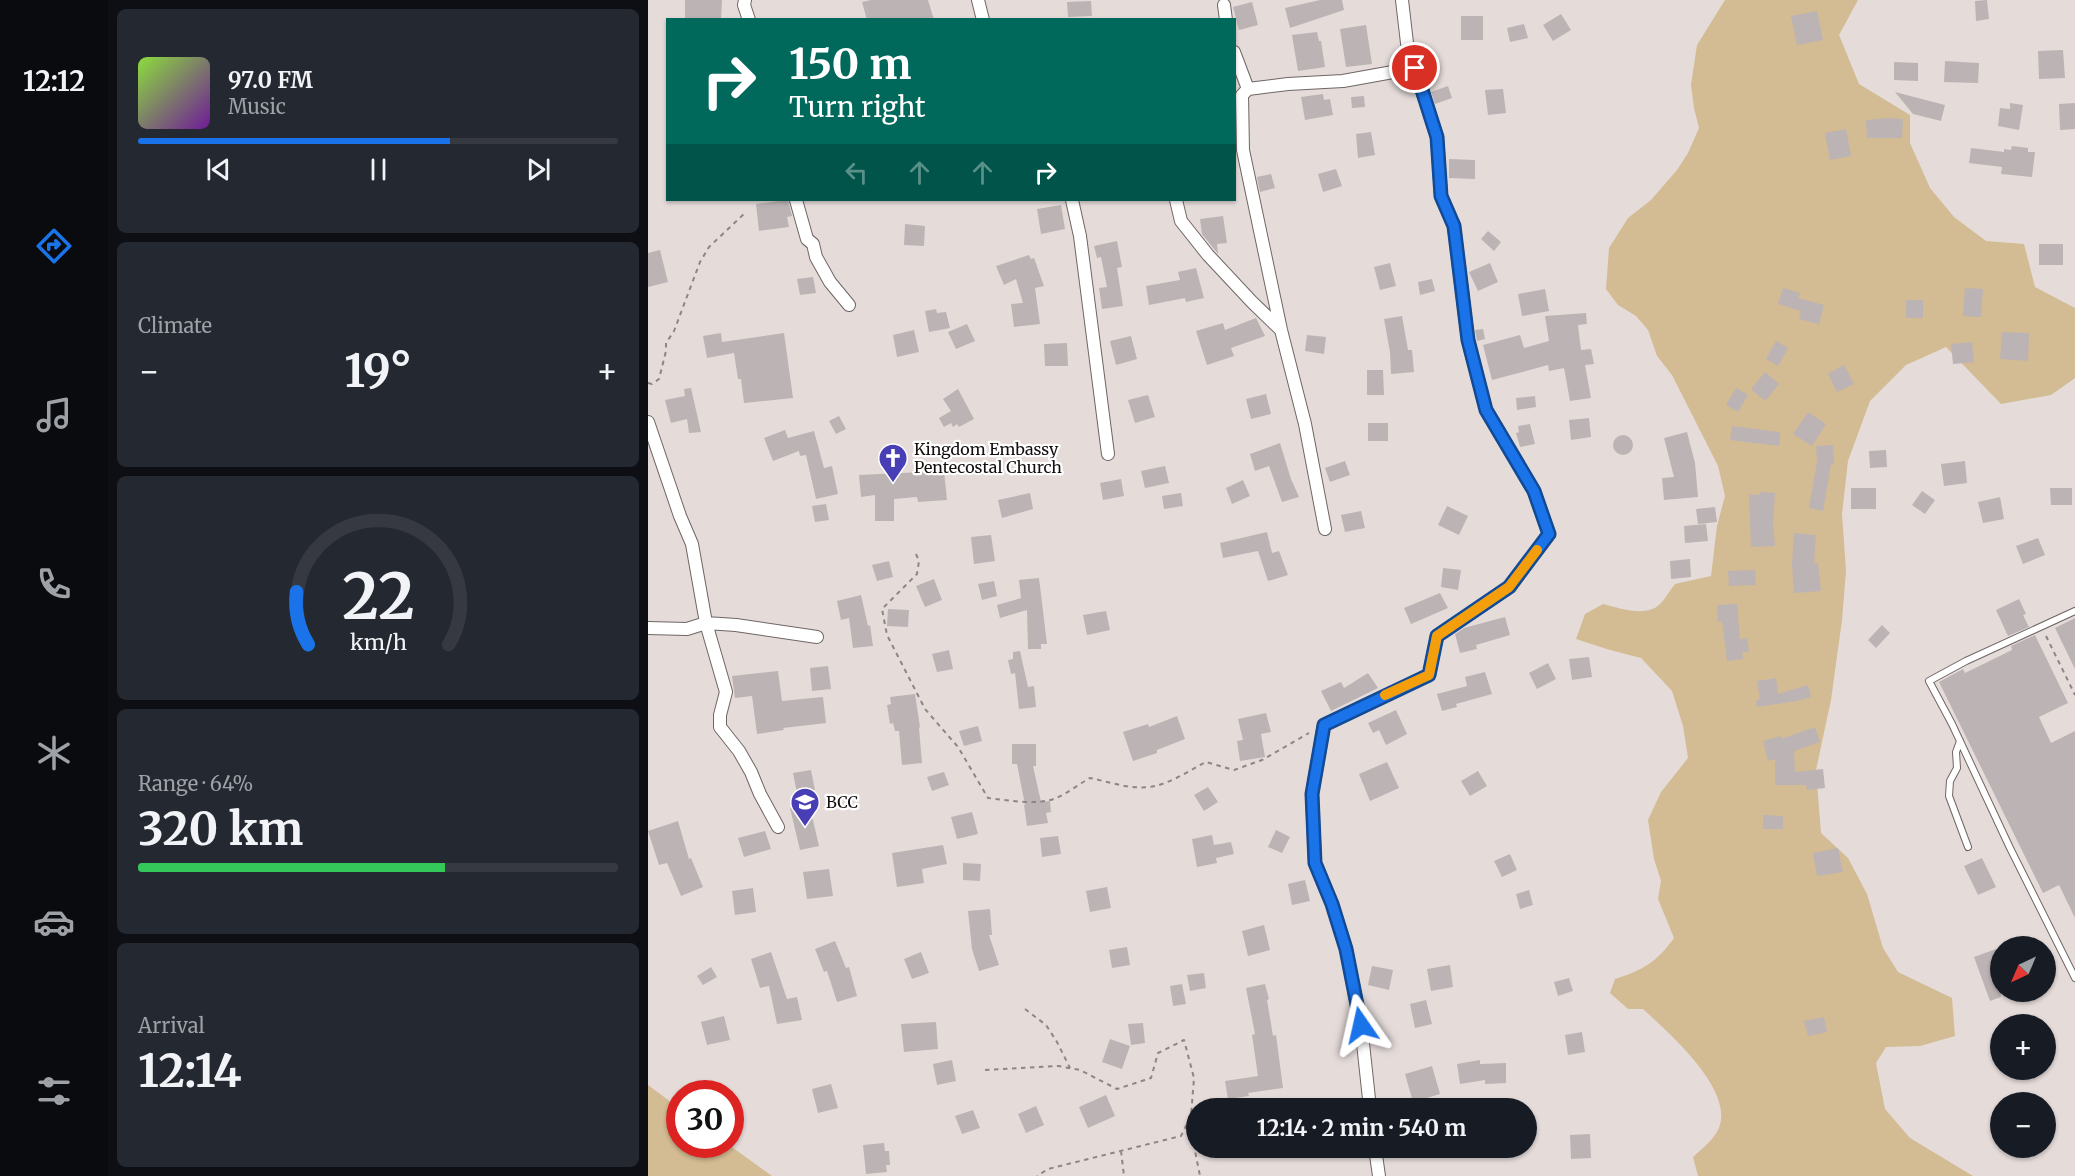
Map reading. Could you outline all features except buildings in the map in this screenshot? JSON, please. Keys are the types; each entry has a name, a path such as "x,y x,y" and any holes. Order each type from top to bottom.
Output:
{"street":[{"path":"745,0 744,5 748,18"},
{"path":"978,0 982,18"},
{"path":"1369,1098 1361,1025 1346,949 1332,904 1315,863 1312,794 1324,725 1429,675 1437,636 1509,587 1549,534 1534,491 1486,410 1468,340 1454,226 1441,196 1437,137 1407,43 1402,0"},
{"path":"1224,5 1226,18"},
{"path":"1236,62 1242,93 1243,150 1281,330 1305,424 1325,529"},
{"path":"1242,93 1311,82 1343,81 1415,68"},
{"path":"796,201 807,239 813,244 816,257 830,282 849,305"},
{"path":"1072,201 1080,236 1108,454"},
{"path":"1176,201 1181,220 1208,255 1281,330"},
{"path":"648,422 692,544 706,623 726,692 720,715 720,727 747,765 778,827"},
{"path":"648,628 687,629 706,623 736,624 818,637"},
{"path":"1376,1158 1379,1176"}],"lane":[{"path":"2075,611 1966,661 1929,681 2075,978"},
{"path":"1960,741 1956,752 1957,768 1950,781 1949,796 1968,847"}],"path":[{"path":"648,383 652,384 659,379 666,343 674,331 700,262 709,247 745,213"},
{"path":"916,554 919,561 917,574 882,609 887,635 925,709 958,747 988,798 1022,801 1046,800 1056,798 1090,778 1136,787 1155,786 1206,762 1234,770 1262,760 1324,725"},
{"path":"2042,628 2075,695"},
{"path":"1025,1009 1046,1025 1070,1068"},
{"path":"985,1070 1058,1066 1080,1070 1117,1089 1150,1078 1158,1053 1184,1040 1194,1078 1192,1098"},
{"path":"1037,1176 1048,1169 1181,1136 1186,1126"},
{"path":"1121,1150 1124,1176"},
{"path":"1196,1158 1200,1176"}],"shaded area":[{"path":"1725,0 1858,0 1839,35 1859,84 1910,115 1910,143 1930,188 1954,217 1986,241 2024,244 2035,287 2075,308 2075,378 2051,395 2001,404 1946,347 1906,365 1870,401 1848,461 1842,514 1846,571 1842,620 1831,700 1816,770 1821,833 1848,858 1867,894 1883,948 1898,972 1952,998 1955,1036 1920,1046 1886,1047 1876,1063 1885,1109 1910,1138 1973,1176 1698,1176 1693,1157 1712,1138 1720,1125 1721,1110 1716,1094 1695,1062 1668,1032 1643,1009 1628,1009 1610,993 1615,979 1649,964 1674,938 1658,899 1661,881 1654,859 1648,820 1661,792 1688,758 1683,726 1672,691 1641,658 1576,639 1585,614 1603,604 1632,611 1647,610 1660,604 1675,584 1711,576 1717,526 1725,496 1718,466 1672,375 1657,356 1648,330 1636,316 1618,305 1606,289 1609,248 1628,218 1651,200 1677,170 1688,153 1699,128 1691,85 1697,45"},
{"path":"648,1085 666,1098 666,1158 744,1158 744,1156 772,1176 648,1176"}],"slow traffic":[{"path":"1385,695 1429,675 1437,636 1509,587 1537,550"}],"place":[{"name":"Kingdom Embassy Pentecostal Church","path":"893,484"},
{"name":"BCC","path":"805,828"}],"route":[{"path":"1361,1025 1346,949 1332,904 1315,863 1312,794 1324,725 1429,675 1437,636 1509,587 1549,534 1534,491 1486,410 1468,340 1454,226 1441,196 1437,137 1415,68"}]}
